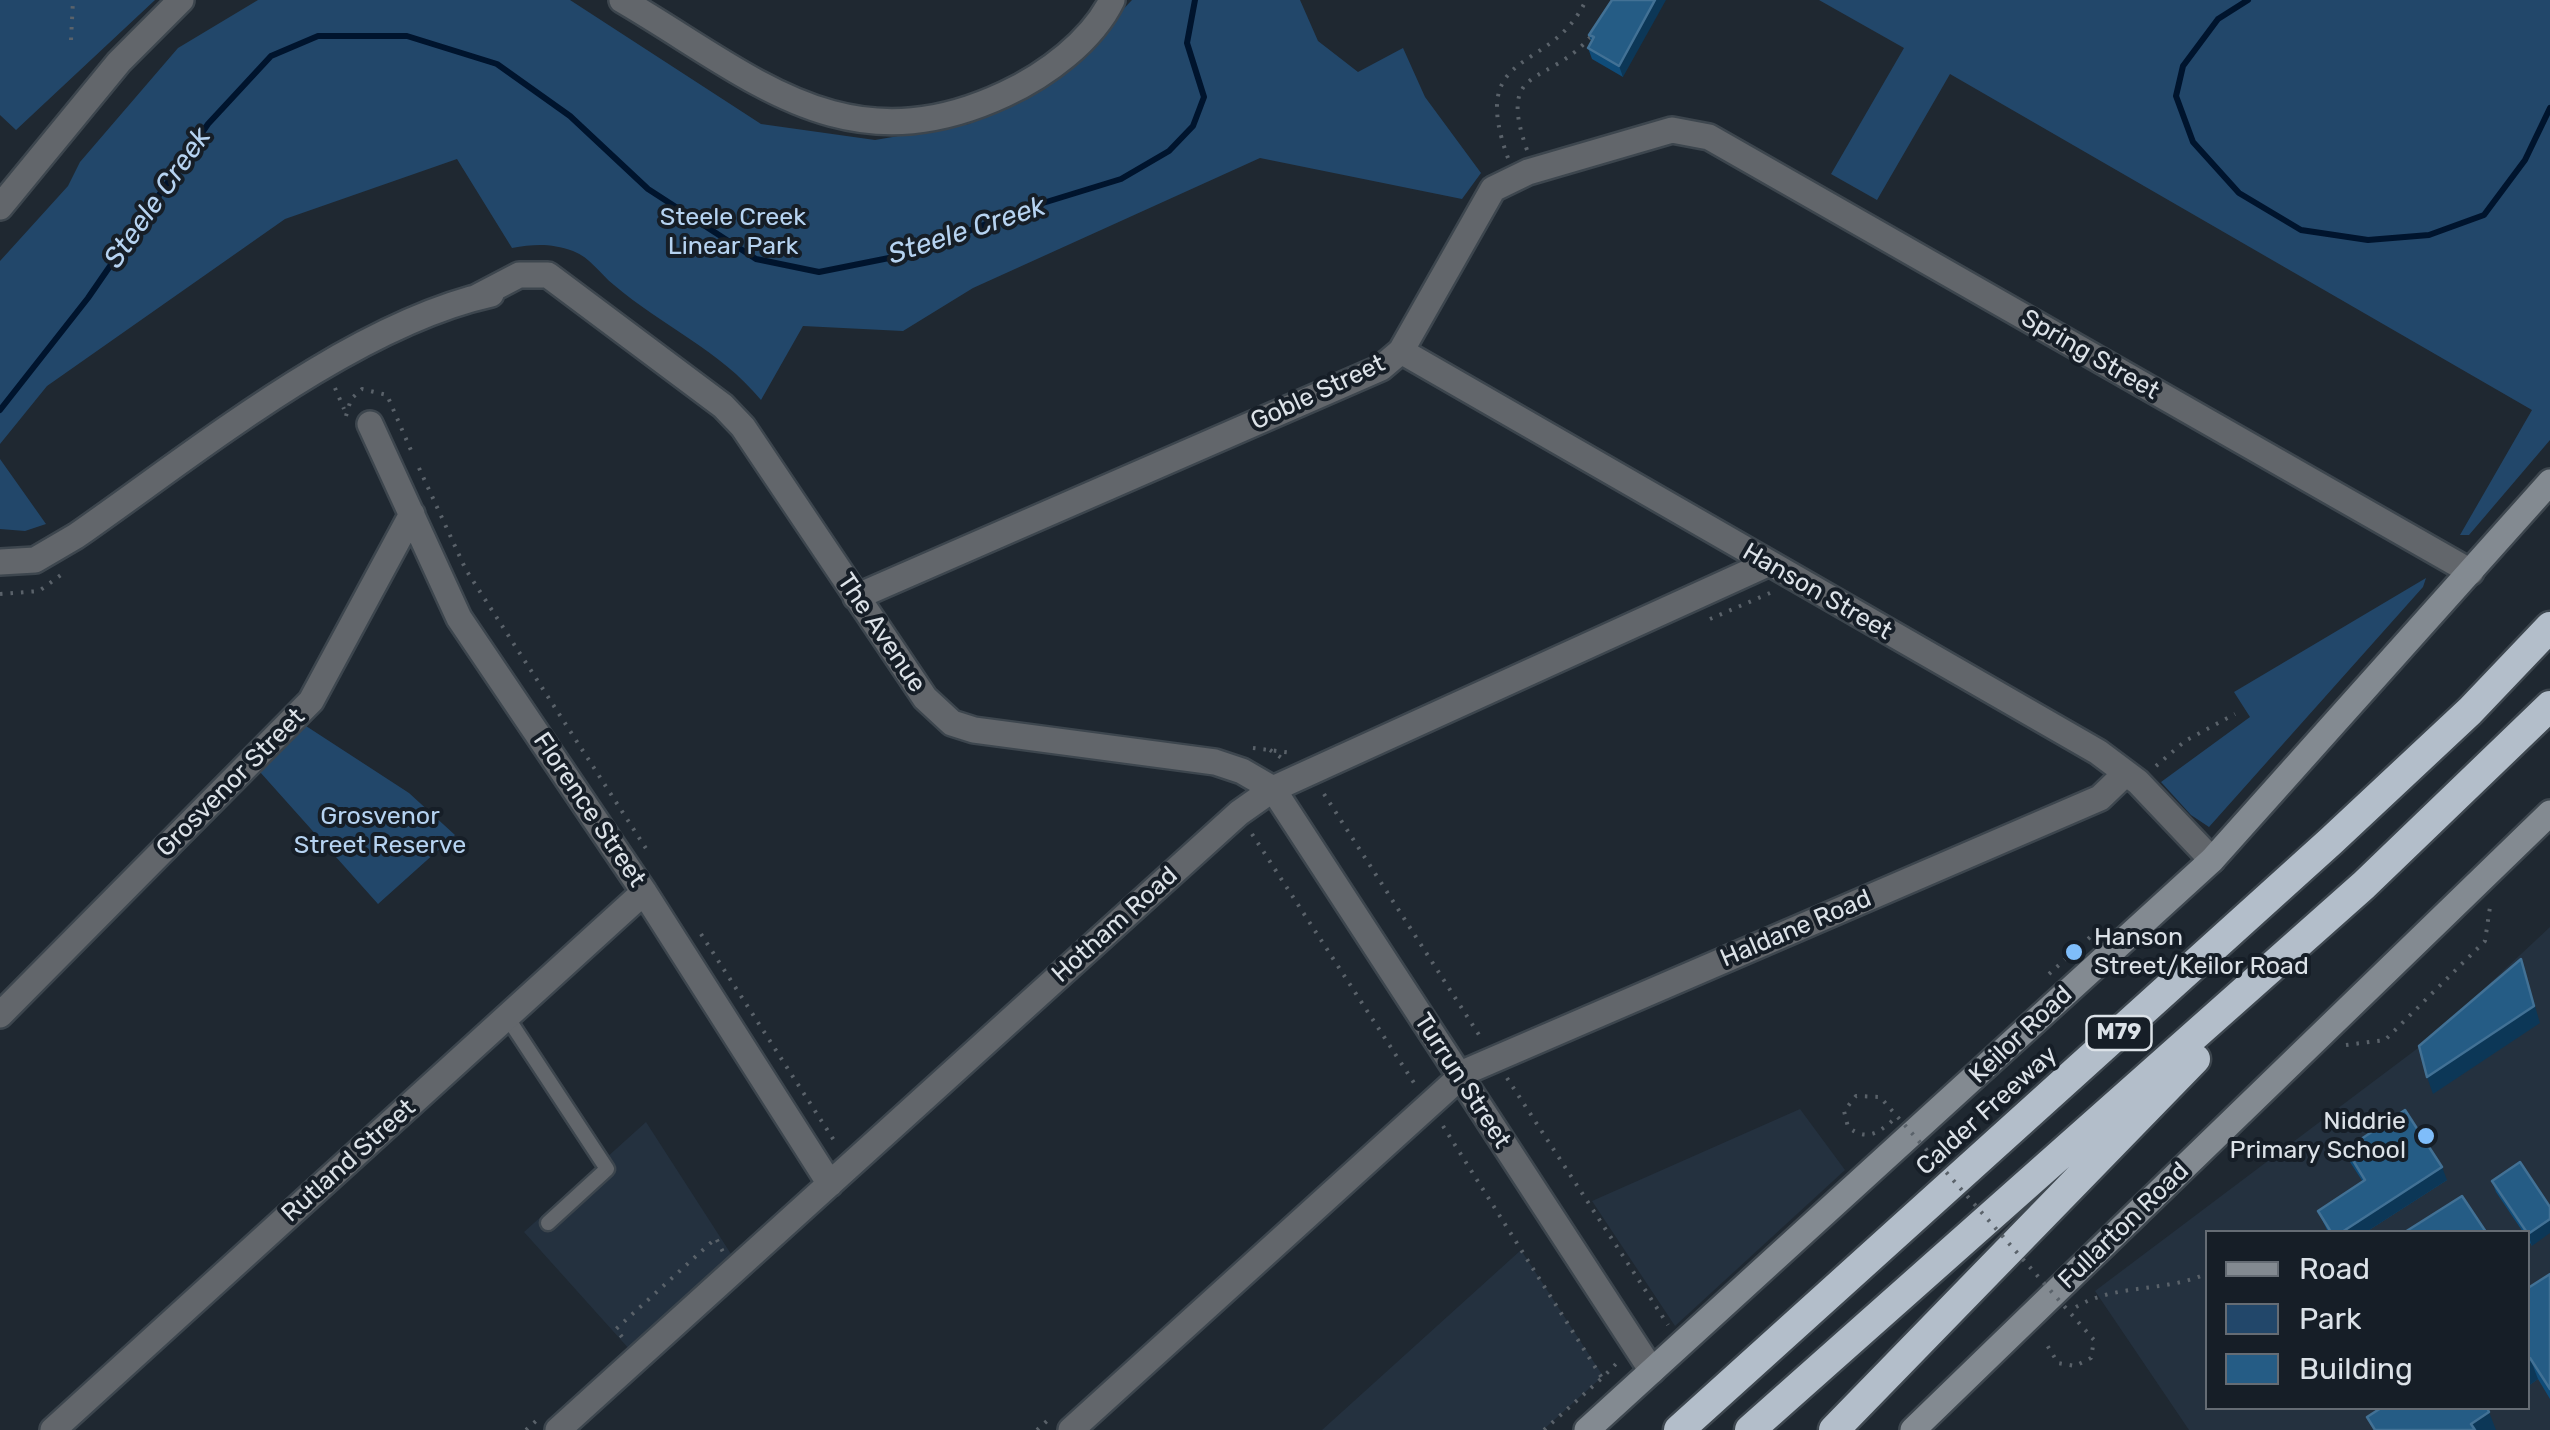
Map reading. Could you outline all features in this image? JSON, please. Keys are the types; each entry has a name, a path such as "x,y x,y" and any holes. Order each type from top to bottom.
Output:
{"highway":[{"name":"Calder Freeway","path":"1679,1430 2332,841 2470,712 2550,627"},
{"name":"M79","path":"1750,1430 2364,885 2550,706"},
{"path":"1834,1430 2364,885"}],"main road":[{"name":"Keilor Road","path":"1587,1430 1648,1364 2212,860 2550,482"},
{"name":"Fullarton Road","path":"1913,1430 2550,813"}],"street":[{"path":"0,207 119,62 182,0"},
{"path":"622,0 759,87 828,115 893,122 972,109 1032,81 1072,49 1112,0"},
{"name":"Goble Street","path":"856,597 1381,368 1401,351 1493,189 1528,172 1672,130 1708,137"},
{"name":"Spring Street","path":"1708,137 2471,572"},
{"name":"The Avenue","path":"0,562 35,560 76,536 349,351 478,297 519,275 548,275 568,286 586,306 723,406 744,427 925,698 952,723 974,730 1215,762 1242,771 1272,789"},
{"name":"Hanson Street","path":"1401,351 2132,778 2212,860"},
{"name":"Florence Street","path":"358,422 412,514 459,618 644,892 830,1184"},
{"name":"Grosvenor Street","path":"0,1015 312,701 412,514"},
{"name":"Hotham Road","path":"558,1430 1238,813 1272,789 1767,564"},
{"name":"Haldane Road","path":"1072,1430 1459,1076 2100,798 2132,778"},
{"name":"Turrun Street","path":"1272,789 1648,1364"},
{"name":"Rutland Street","path":"53,1430 644,892"}],"lane":[{"path":"507,1017 607,1169 548,1223"}],"path":[{"path":"71,40 74,0"},
{"path":"1512,167 1495,109 1504,78 1569,28 1586,0"},
{"path":"1531,159 1516,117 1519,89 1529,78 1563,63 1594,32"},
{"path":"349,351 354,365 332,390 358,422"},
{"path":"346,410 362,389 380,391 392,402 466,570 655,862"},
{"path":"346,410 358,422"},
{"path":"2132,778 2185,741 2234,714"},
{"path":"1238,813 1416,1086 1424,1088 1442,1112 1439,1120 1602,1378"},
{"path":"698,928 839,1148"},
{"path":"1504,1074 1674,1335"},
{"path":"1892,1121 1878,1133 1862,1135 1848,1127 1844,1111 1856,1096 1880,1098 2094,1340 2090,1358 2076,1366 2058,1363 2047,1352 2047,1345"},
{"path":"2064,1314 2105,1293 2163,1287 2205,1274"},
{"path":"1544,1430 1618,1362 1648,1364"}],"shaded area":[{"name":"Niddrie Primary School","path":"2550,927 2550,1430 2189,1430 2095,1291 2430,1039"},
{"path":"1800,1109 1845,1170 1675,1326 1592,1201"},
{"path":"646,1122 733,1257 630,1350 524,1232"},
{"path":"1521,1250 1603,1376 1543,1430 1322,1430"}],"green space":[{"path":"0,0 155,0 16,130 0,115"},
{"name":"Steele Creek Linear Park","path":"258,0 570,0 761,124 875,140 969,124 1055,80 1132,0 1300,0 1318,41 1358,72 1403,48 1425,97 1481,173 1462,199 1260,158 973,288 903,331 803,326 761,400 709,352 632,300 579,254 550,245 512,248 457,159 285,219 47,386 0,444 0,261 68,186 80,162 178,48"},
{"path":"1819,0 2550,0 2550,440 2469,535 2460,535 2532,410 1950,74 1877,200 1831,174 1904,48"},
{"path":"0,459 46,524 25,531 0,529"},
{"path":"2426,578 2423,587 2209,827 2191,815 2161,782 2250,717 2234,692"},
{"name":"Grosvenor Street Reserve","path":"306,726 409,793 455,835 378,904 260,772"}],"building":[{"path":"1612,0 1655,0 1619,66 1588,48 1594,37 1589,35"},
{"path":"2521,959 2534,1006 2427,1077 2419,1046"},
{"path":"2405,1110 2442,1167 2345,1230 2330,1230 2318,1211 2365,1180 2346,1149"},
{"path":"2520,1162 2550,1207 2550,1219 2530,1233 2525,1230 2492,1181"},
{"path":"2462,1196 2485,1230 2408,1230"},
{"path":"2550,1274 2550,1389 2530,1358 2530,1287"},
{"path":"2378,1410 2489,1412 2471,1424 2475,1430 2375,1430 2367,1417"}],"waterway":[{"name":"Steele Creek","path":"0,410 88,298 208,124 271,56 318,36 407,36 497,64 570,116 648,189 756,259 819,272 909,254 1030,207 1121,179 1169,151 1193,126 1204,97 1187,43 1195,0"},
{"name":"Steele Creek","path":"2248,0 2218,19 2183,66 2176,96 2193,142 2239,193 2301,230 2368,240 2429,235 2484,215 2525,160 2550,108"}],"place":[{"name":"Hanson Street/Keilor Road","path":"2074,952"},
{"name":"Niddrie Primary School","path":"2426,1136"}]}
